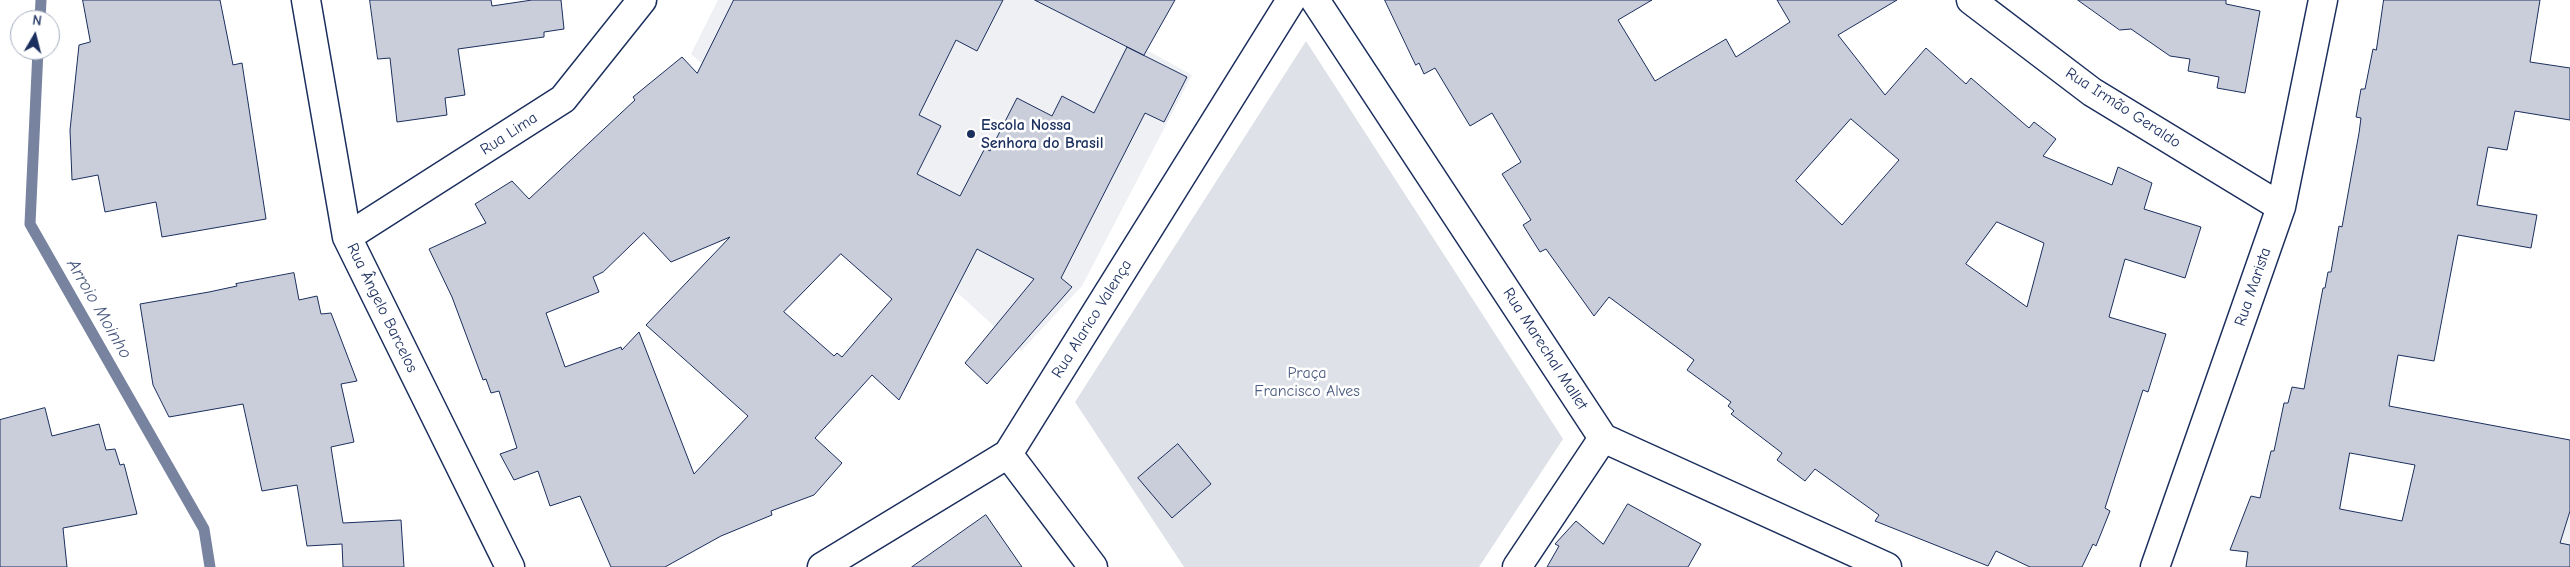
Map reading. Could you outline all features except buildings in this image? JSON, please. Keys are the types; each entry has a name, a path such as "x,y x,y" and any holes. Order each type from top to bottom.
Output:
{"street":[{"name":"Rua Ângelo Barcelos","path":"306,0 347,237 510,567"},
{"name":"Rua Lima","path":"347,237 563,99 642,0"},
{"name":"Rua Alarico Valença","path":"822,567 1008,454 1291,0"},
{"name":"Rua Marechal Mallet","path":"1315,0 1603,438"},
{"name":"Rua Irmão Geraldo","path":"1971,0 2092,92 2281,207"},
{"name":"Rua Marista","path":"2155,567 2281,207 2323,0"},
{"path":"1517,567 1603,438 1887,567"},
{"path":"1008,454 1093,567"}],"shaded area":[{"name":"Escola Nossa Senhora do Brasil","path":"718,0 1056,0 1192,75 1082,286 1021,351 849,193 691,54"},
{"path":"2570,510 2570,567 2551,567"}],"green space":[{"name":"Praça Francisco Alves","path":"1306,41 1563,439 1479,567 1184,567 1075,402"}],"waterway":[{"name":"Arroio Moinho","path":"40,10 41,0"},
{"name":"Arroio Moinho","path":"38,60 30,224 204,529 210,567"}],"place":[{"name":"Escola Nossa Senhora do Brasil","path":"971,134"}]}
